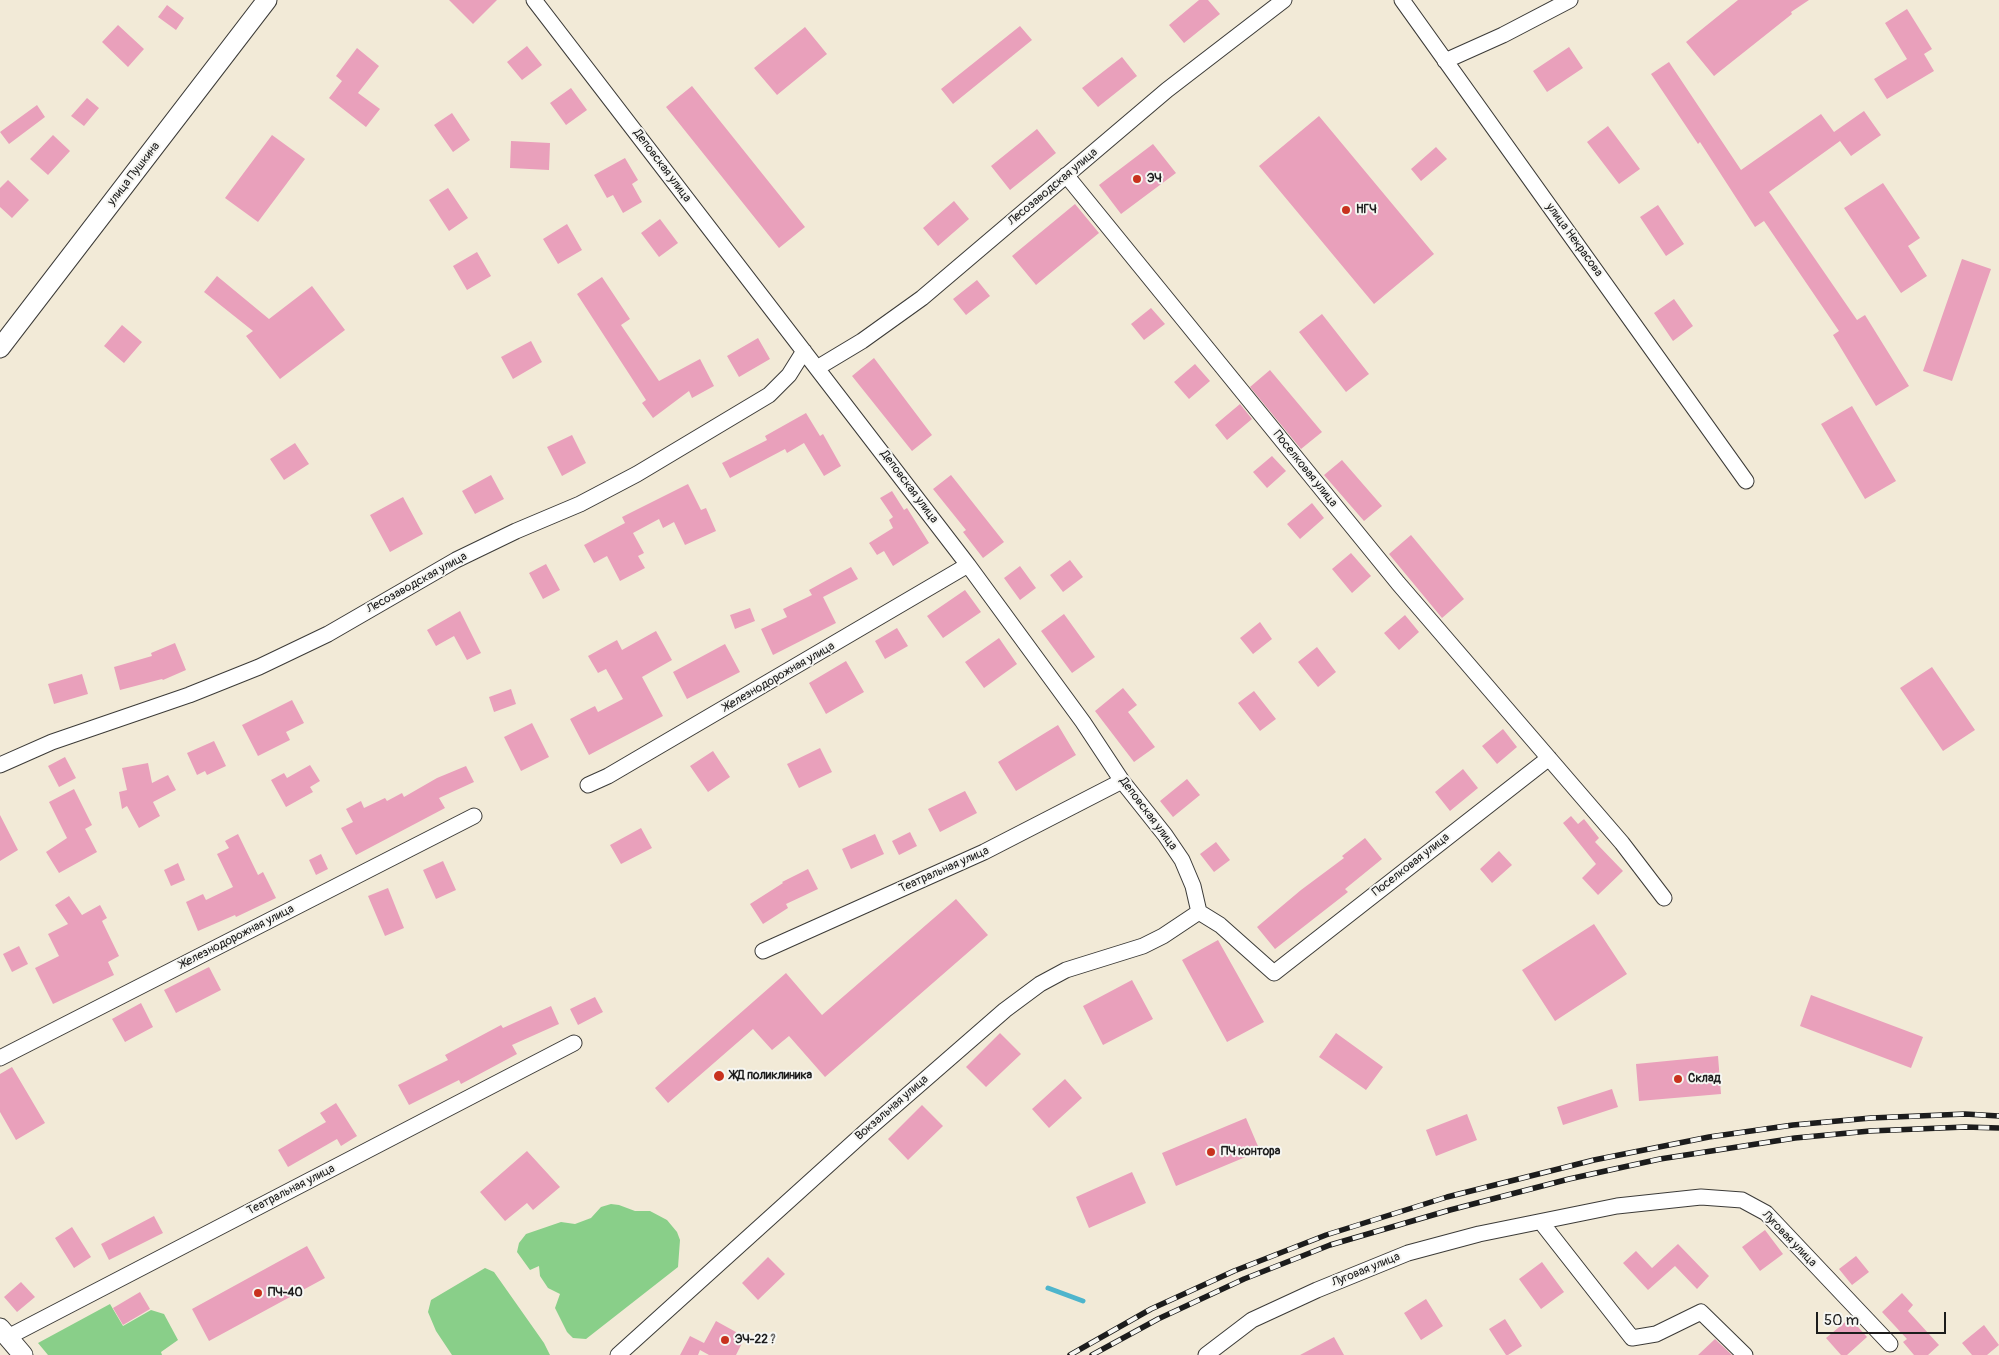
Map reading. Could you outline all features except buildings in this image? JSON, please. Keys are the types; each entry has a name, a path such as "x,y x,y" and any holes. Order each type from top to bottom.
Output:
{"street":[{"name":"улица Пушкина","path":"0,348 267,0"},
{"name":"Деповская улица","path":"534,0 968,565 1082,722 1122,781 1165,835 1182,860 1193,886 1199,912"},
{"name":"Лесозаводская улица","path":"818,368 862,341 922,298 1167,90 1284,0"},
{"name":"улица Некрасова","path":"1402,0 1746,481"},
{"path":"1446,61 1503,35 1570,0"},
{"name":"Поселковая улица","path":"1066,175 1398,583 1622,843 1664,898"},
{"name":"Лесозаводская улица","path":"0,765 52,742 189,695 259,667 328,634 456,560 516,531 580,504 638,474 769,395 789,375 804,351"},
{"name":"Железнодорожная улица","path":"588,785 608,776 968,565"},
{"name":"Поселковая улица","path":"1199,912 1220,925 1274,973 1549,758"},
{"name":"Театральная улица","path":"763,951 984,852 1122,781"},
{"name":"Железнодорожная улица","path":"0,1058 474,816"},
{"name":"Вокзальная улица","path":"618,1355 866,1131 1005,1010 1040,984 1066,970 1143,946 1163,936 1199,912"},
{"name":"Театральная улица","path":"4,1333 574,1044"},
{"name":"Луговая улица","path":"1206,1355 1252,1320 1317,1290 1408,1253 1479,1234 1616,1206 1702,1197 1742,1200 1766,1213 1890,1344"},
{"path":"1541,1222 1632,1338 1656,1334 1701,1312 1745,1355"},
{"path":"4,1333 23,1355"}],"green space":[{"path":"611,1204 635,1211 650,1211 667,1220 677,1232 680,1240 678,1267 586,1339 573,1338 567,1332 555,1308 560,1294 548,1288 540,1276 539,1266 530,1270 517,1252 519,1243 526,1234 561,1222 575,1224 591,1218 601,1207"},
{"path":"485,1268 494,1272 544,1343 550,1355 452,1355 436,1331 428,1312 431,1300"},
{"path":"110,1304 123,1326 151,1310 164,1314 178,1340 161,1352 162,1355 48,1355 38,1343"}],"waterway":[{"path":"1048,1288 1083,1301"}],"railway":[{"path":"1070,1355 1151,1309 1234,1271 1326,1235 1447,1197 1594,1160 1709,1137 1793,1125 1871,1118 1965,1114 1999,1116"},
{"path":"1092,1355 1158,1319 1244,1279 1330,1245 1450,1210 1569,1179 1660,1159 1795,1138 1870,1131 1965,1127 1999,1128"}],"place":[{"name":"ЭЧ","path":"1137,179"},
{"name":"НГЧ","path":"1346,210"},
{"name":"ЖД поликлиника","path":"719,1076"},
{"name":"Склад","path":"1678,1079"},
{"name":"ПЧ контора","path":"1211,1152"},
{"name":"ПЧ-40","path":"258,1293"},
{"name":"ЭЧ-22 ?","path":"725,1340"}]}
